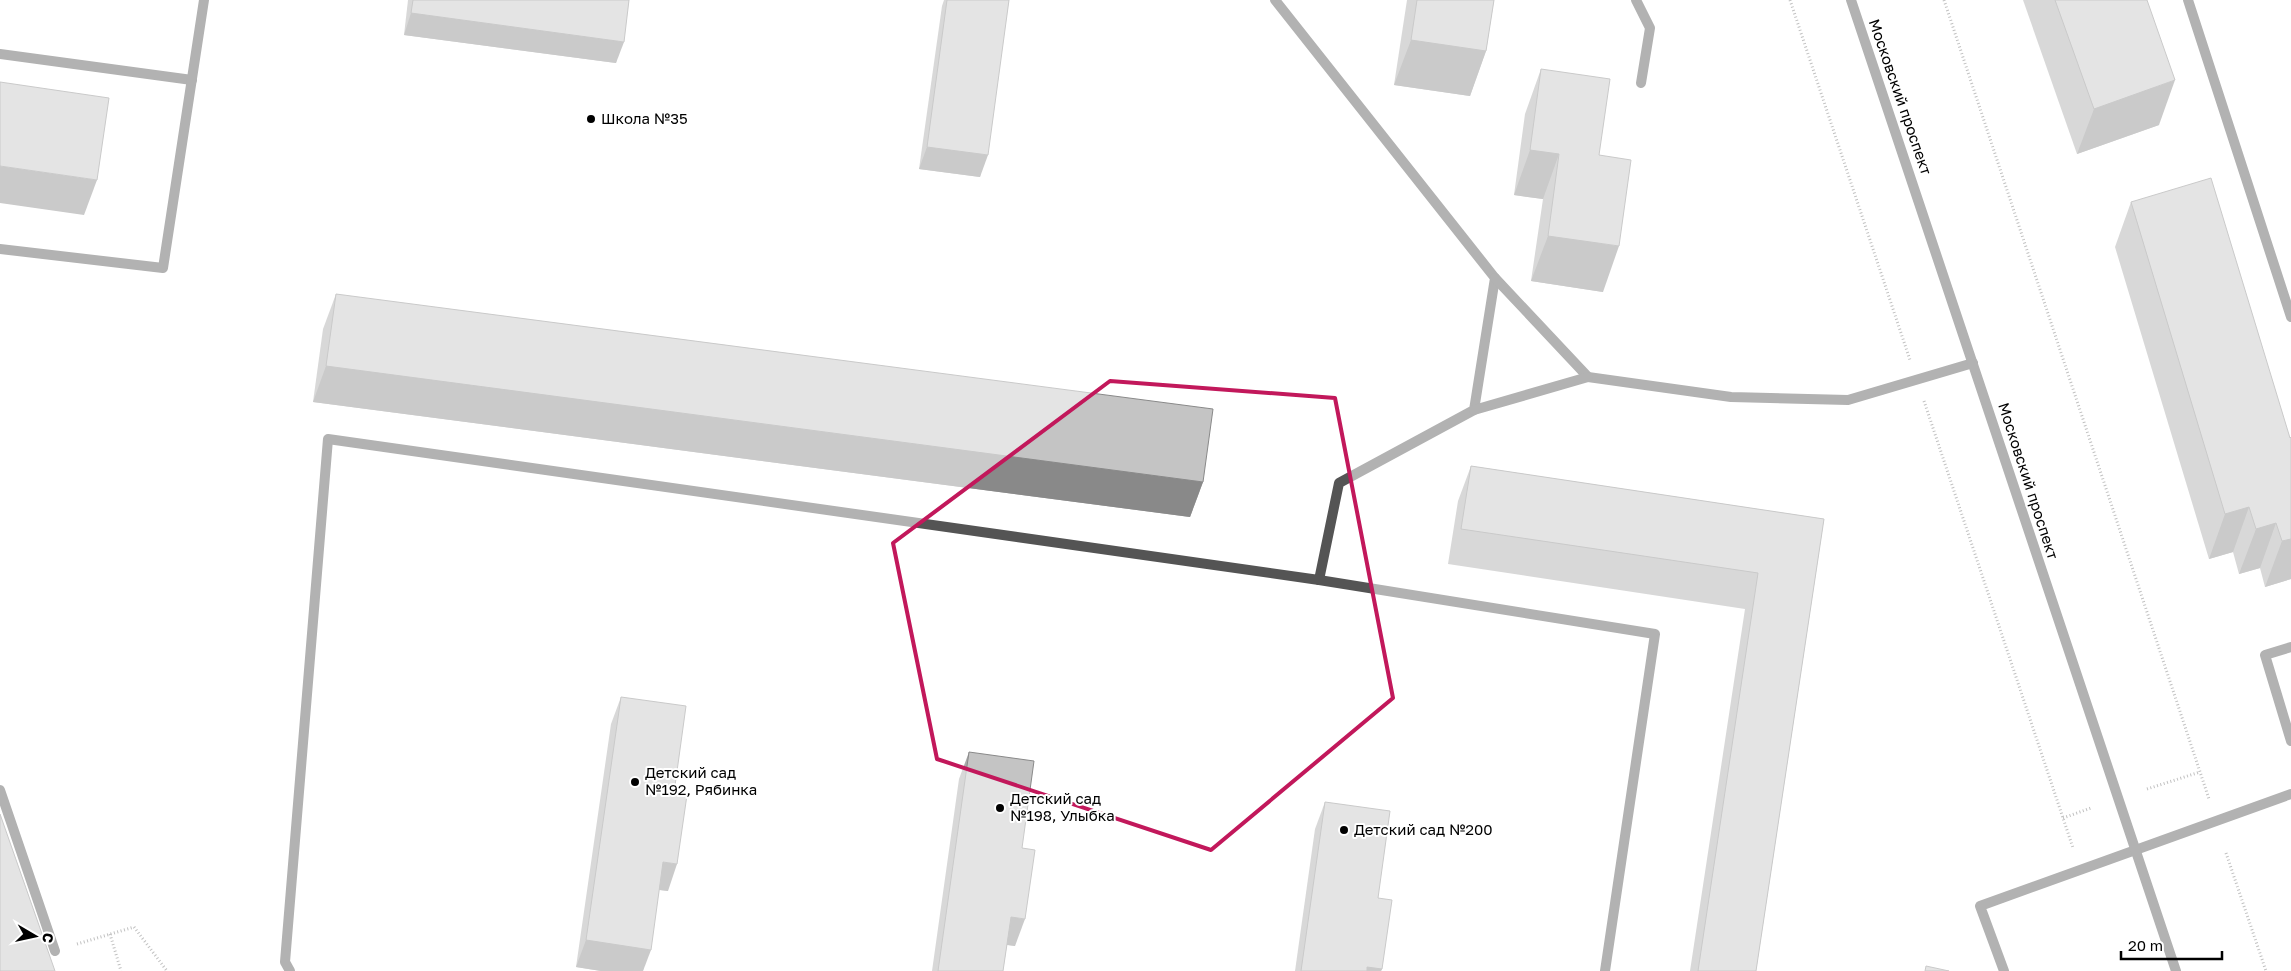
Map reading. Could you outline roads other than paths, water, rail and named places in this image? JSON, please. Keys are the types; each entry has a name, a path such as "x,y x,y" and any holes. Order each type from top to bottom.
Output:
{"street":[{"path":"0,248 163,268 204,0"},
{"path":"1275,0 1495,278 1588,377"},
{"path":"1285,13 1287,0"},
{"path":"1636,0 1650,28 1642,83"},
{"name":"Московский проспект","path":"1851,0 2176,971"},
{"path":"2188,0 2291,318"},
{"path":"0,54 192,80"},
{"path":"1474,410 1495,278"},
{"path":"1319,580 1339,483 1474,410 1588,377 1731,397 1848,400 1973,362"},
{"path":"290,971 285,962 328,439 1319,580 1656,634 1604,971"},
{"path":"2291,647 2265,655 2291,740"},
{"path":"0,790 55,951"},
{"path":"2004,971 1980,906 2291,794"}],"place":[{"name":"Школа №35","path":"591,119"},
{"name":"Детский сад №192, Рябинка","path":"635,782"},
{"name":"Детский сад №198, Улыбка","path":"1000,808"},
{"name":"Детский сад №200","path":"1344,830"}]}
